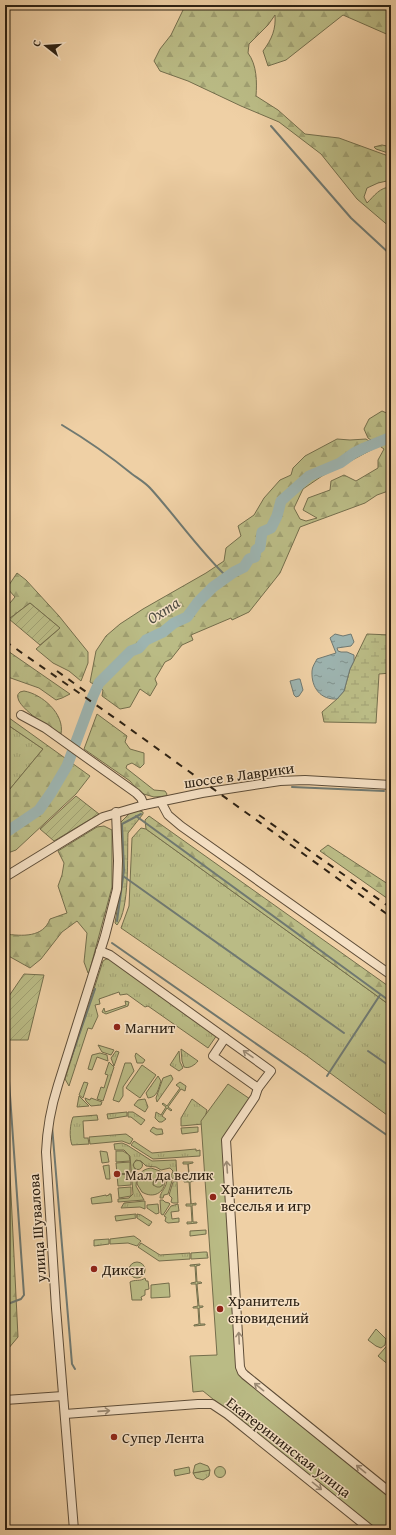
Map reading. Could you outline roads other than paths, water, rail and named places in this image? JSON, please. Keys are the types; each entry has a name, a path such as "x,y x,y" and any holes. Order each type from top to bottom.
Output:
{"street":[{"path":"21,715 45,728 136,792 144,805"},
{"name":"шоссе в Лаврики","path":"5,877 103,817 144,805 202,793 280,781 305,780 391,785"},
{"path":"161,802 168,815 181,826 391,975"},
{"name":"улица Шувалова","path":"74,1530 50,1223 46,1134 51,1108 106,932 117,889 116,812"},
{"path":"100,951 110,955 225,1038 213,1056 258,1088"},
{"name":"Екатерининская улица","path":"225,1038 271,1071 258,1088 255,1097 226,1140 225,1146 240,1368 245,1375 391,1493"},
{"path":"5,1400 63,1396"},
{"name":"Екатерининская улица","path":"65,1414 212,1404 371,1530"}],"water":[{"path":"335,634 343,636 351,634 354,642 351,646 337,648 338,651 347,652 354,655 354,661 350,669 344,691 337,699 331,699 322,695 315,688 312,677 312,668 317,659 336,653 330,638"},
{"path":"300,679 303,690 299,696 296,697 290,681"}],"waterway":[{"path":"271,126 351,218 391,255"},
{"path":"62,425 98,448 147,485 207,556 227,577"},
{"name":"Охта","path":"5,833 39,810 51,793 67,766 99,683 131,651 139,648 146,640 163,632 174,623 187,617 198,602 213,587 234,572 244,567 249,559 255,557 256,550 260,547 262,532 271,528 277,516 281,501 309,476 340,463 364,448 391,437"},
{"path":"292,787 384,791"},
{"path":"117,921 124,870 122,824 141,814"},
{"path":"136,816 391,1002"},
{"path":"123,876 344,1033"},
{"path":"112,943 391,1138"},
{"path":"70,1061 95,989"},
{"path":"327,1076 380,995"},
{"path":"5,1024 24,1295 21,1299 5,1305"},
{"path":"368,1051 391,1067"},
{"path":"52,1126 72,1364 75,1369"}],"railway":[{"path":"5,641 119,721 391,917"},
{"path":"57,671 89,694"},
{"path":"259,815 391,908"}],"place":[{"name":"Магнит","path":"117,1027"},
{"name":"Мал да велик","path":"117,1174"},
{"name":"Хранитель веселья и игр","path":"213,1197"},
{"name":"Дикси","path":"94,1269"},
{"name":"Хранитель сновидений","path":"220,1309"},
{"name":"Супер Лента","path":"114,1437"}]}
